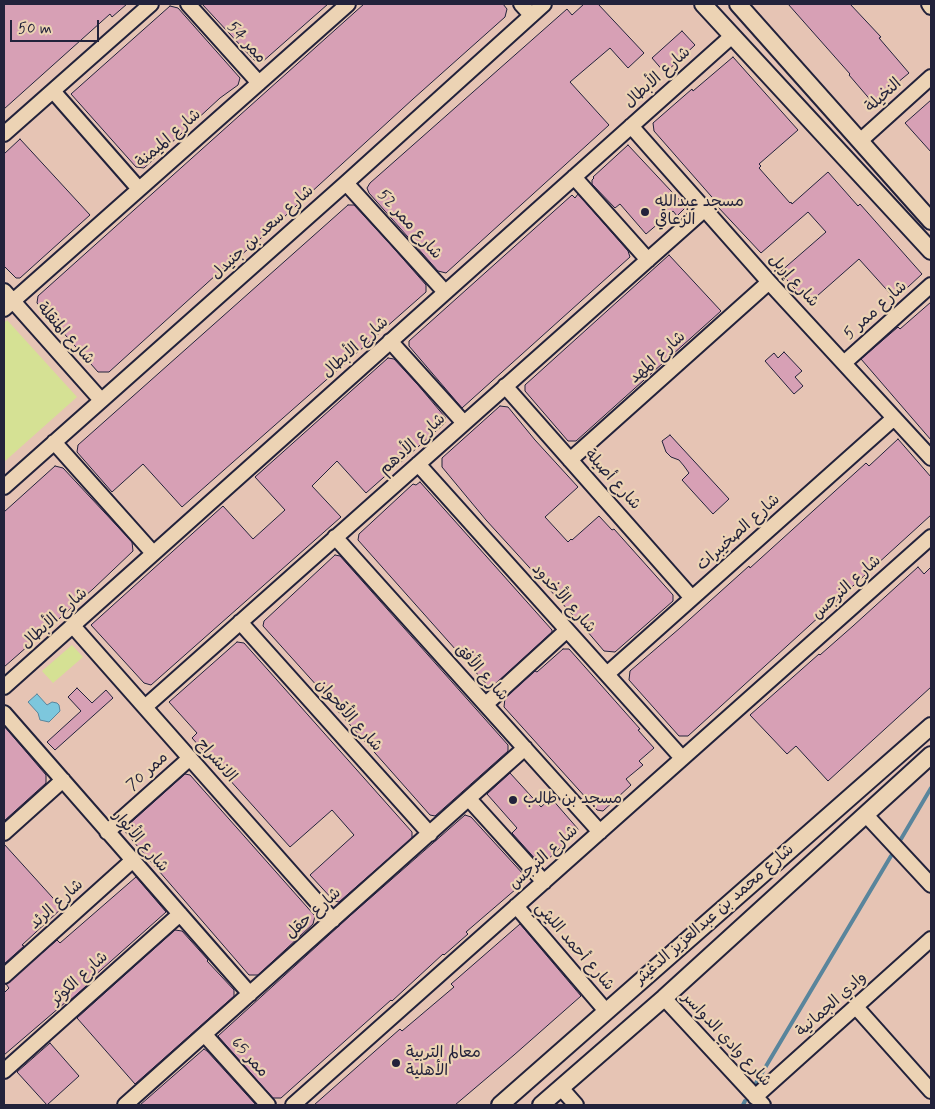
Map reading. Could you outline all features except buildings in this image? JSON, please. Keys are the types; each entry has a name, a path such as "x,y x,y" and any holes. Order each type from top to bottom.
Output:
{"street":[{"path":"4,134 151,4"},
{"name":"ممر 54","path":"188,4 259,83"},
{"name":"شارع الميمنة","path":"7,300 139,189 348,4"},
{"path":"521,4 531,15"},
{"name":"شارع سعد بن جنيدل","path":"4,487 544,4"},
{"path":"703,4 931,252"},
{"path":"738,4 931,221"},
{"name":"شارع الأبطال","path":"4,687 732,36"},
{"name":"النخيلة","path":"860,141 931,77"},
{"path":"53,91 139,189"},
{"name":"شارع إربل","path":"630,126 769,282 931,458"},
{"path":"574,177 648,260"},
{"name":"شارع ممر 52","path":"346,183 445,292"},
{"name":"شارع الأدهم","path":"144,707 705,209"},
{"name":"شارع المهد","path":"570,460 769,282"},
{"name":"شارع ممر 5","path":"844,362 931,285"},
{"name":"شارع المنقلة","path":"7,300 101,400"},
{"path":"390,341 464,423"},
{"name":"شارع أصيلة","path":"505,386 692,598"},
{"name":"شارع الصخيبرات","path":"607,674 894,418"},
{"path":"54,442 153,553"},
{"name":"شارع الأخدود","path":"418,464 682,758"},
{"name":"شارع الأفق","path":"335,537 600,832"},
{"name":"شارع النرجس","path":"293,1105 931,537"},
{"name":"شارع الأقحوان","path":"240,622 430,834"},
{"name":"الانشراح","path":"73,626 333,920"},
{"path":"486,704 567,630"},
{"name":"شارع الأنوار","path":"4,713 250,994"},
{"name":"شارع محمد بن عبدالعزيز الدغيثر","path":"500,1105 931,726"},
{"name":"شارع حقل","path":"125,1105 525,748"},
{"name":"شارع محمد بن عبدالعزيز الدغيثر","path":"541,1105 664,998 931,755"},
{"name":"ممر 70","path":"107,832 190,758"},
{"path":"4,833 63,780"},
{"path":"469,799 544,882"},
{"path":"866,815 931,885"},
{"name":"شارع الرئد","path":"4,976 133,860"},
{"path":"736,897 753,916"},
{"name":"شارع أحمد الليثي","path":"516,906 606,1011"},
{"name":"شارع الكوثر","path":"4,1071 180,914"},
{"name":"وادي الجمانية","path":"759,1101 856,1007 931,939"},
{"name":"شارع وادي الدواسر","path":"664,998 759,1101"},
{"path":"856,1007 931,1091"},
{"name":"ممر 65","path":"204,1034 268,1105"},
{"path":"560,1088 576,1105"}],"green space":[{"path":"7,320 77,397 4,462 4,323"},
{"path":"72,645 83,657 53,683 42,671"}],"water":[{"path":"37,694 47,705 52,702 59,705 60,711 49,722 40,720 38,713 28,702"}],"waterway":[{"path":"901,839 931,788"},
{"path":"756,1083 891,856"},
{"path":"743,1105 745,1101"}],"place":[{"name":"مسجد عبدالله الزعاقي","path":"645,212"},
{"name":"مسجد بن طالب","path":"513,800"},
{"name":"معالم التربية الأهلية","path":"396,1063"}]}
